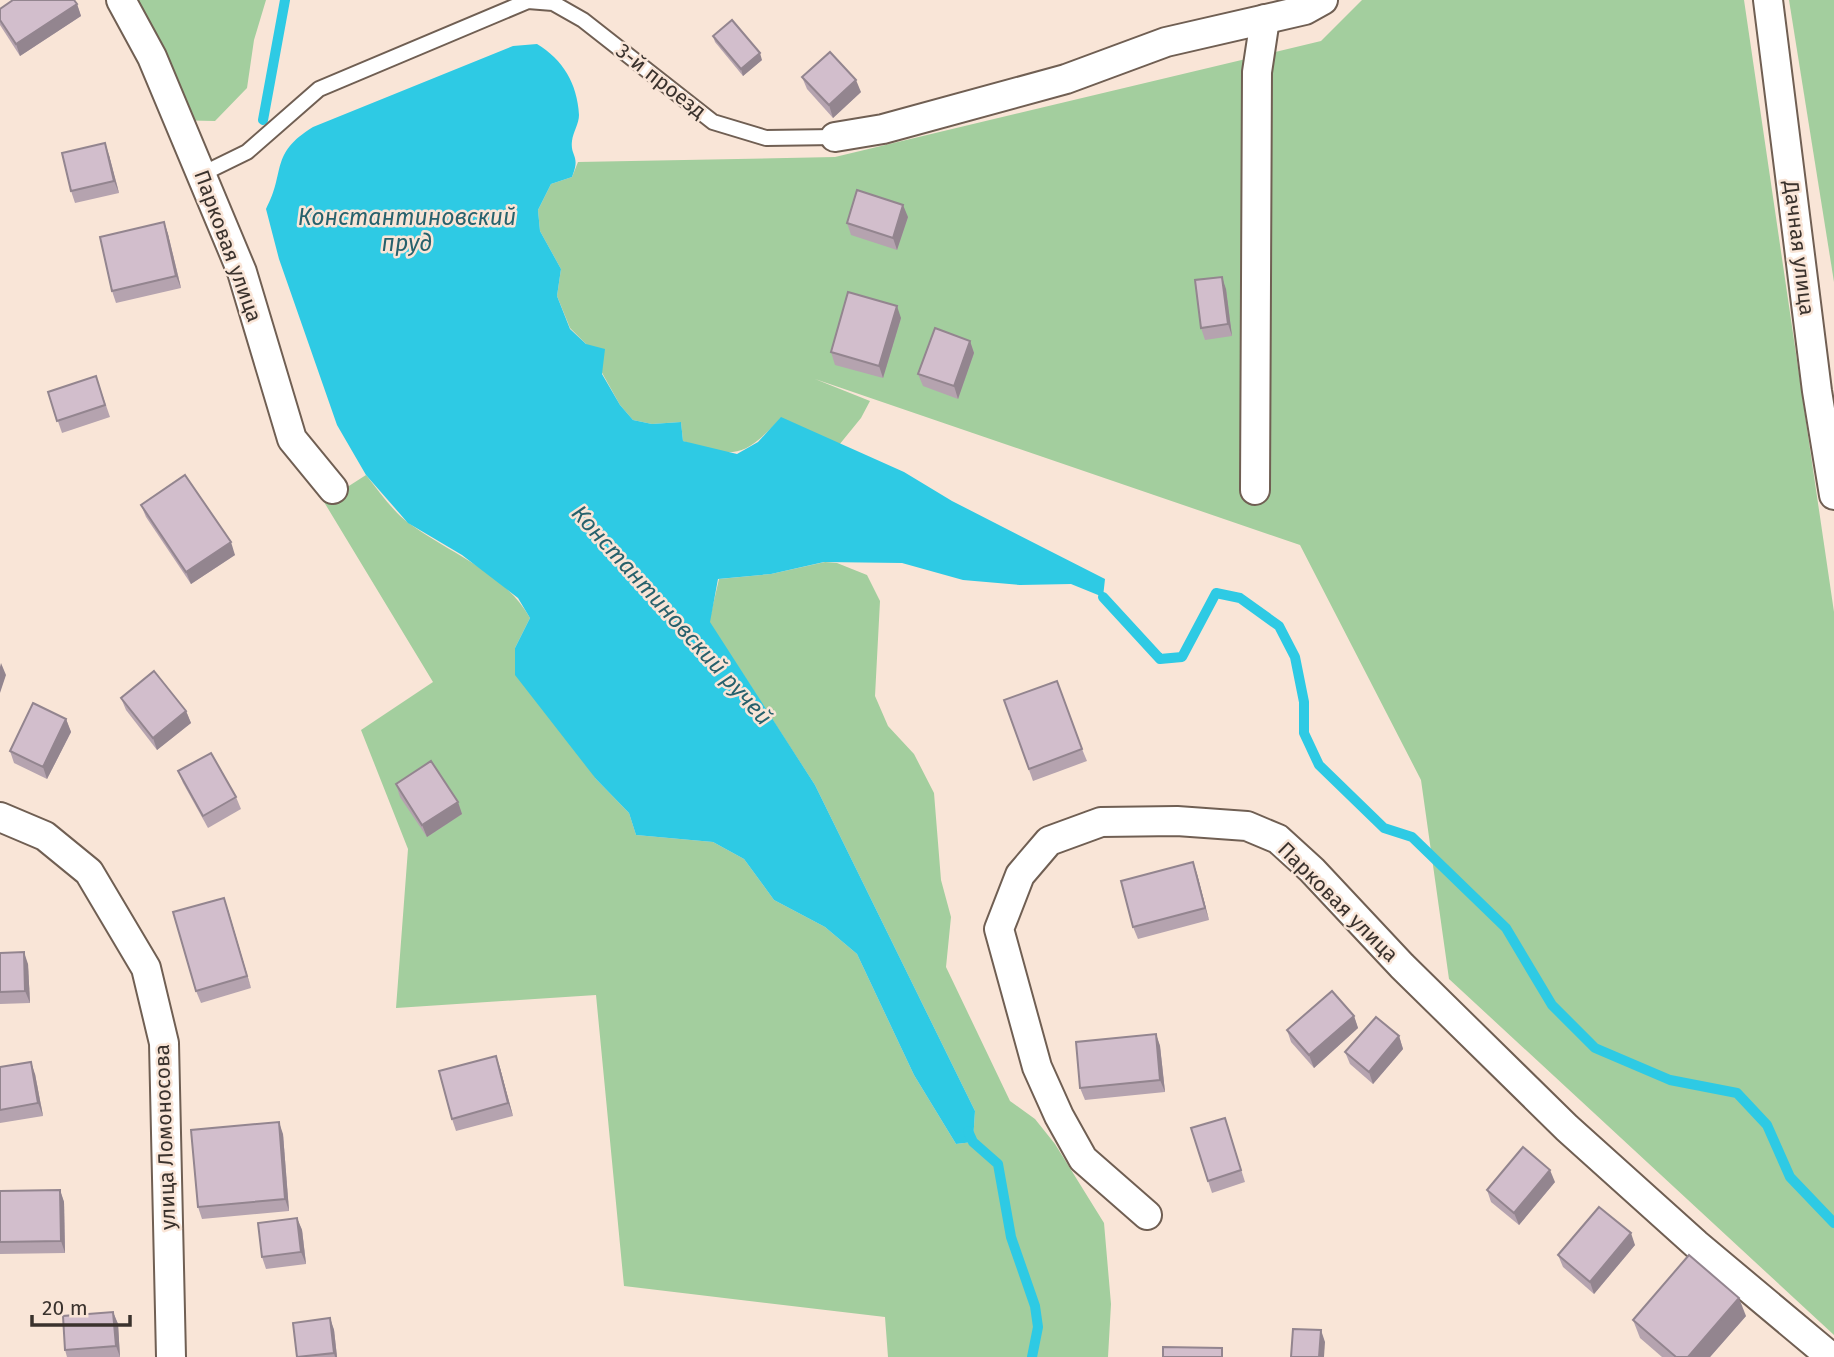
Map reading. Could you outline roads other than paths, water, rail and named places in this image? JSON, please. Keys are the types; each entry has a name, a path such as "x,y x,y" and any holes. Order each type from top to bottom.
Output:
{"street":[{"name":"Парковая улица","path":"121,0 152,57 242,272 292,439 333,489"},
{"name":"3-й проезд","path":"835,137 883,129 1066,79 1166,42 1305,10 1323,0"},
{"name":"Дачная улица","path":"1768,0 1817,391 1834,495"},
{"path":"1255,490 1257,72 1265,19"},
{"name":"улица Ломоносова","path":"0,817 45,836 89,872 146,968 164,1043 170,1357"},
{"name":"Парковая улица","path":"1147,1215 1083,1159 1059,1116 1037,1067 999,929 1020,875 1049,841 1101,822 1177,821 1247,826 1278,839 1312,870 1402,966 1567,1128 1696,1244 1831,1357"}],"lane":[{"name":"3-й проезд","path":"202,174 247,152 319,89 528,1 553,2 583,20 713,122 766,138 835,137"}],"water":[{"name":"Константиновский пруд","path":"537,44 554,57 567,74 578,103 579,115 572,141 575,170 572,177 551,184 538,210 540,231 561,269 557,296 570,329 586,344 605,349 602,374 620,405 633,420 652,424 681,422 683,441 737,454 758,442 781,417 904,472 952,501 1105,579 1103,597 1071,584 1020,585 963,580 902,563 824,562 771,574 718,579 710,622 815,785 975,1111 973,1142 956,1144 914,1075 857,954 825,927 774,900 744,859 713,842 636,835 629,813 596,779 515,675 515,648 530,618 518,598 462,555 408,523 366,475 337,425 279,259 266,209 284,155 299,137 313,127 513,46"}],"waterway":[{"name":"Константиновский ручей","path":"263,120 285,0"},
{"path":"1103,597 1160,659 1182,657 1216,593 1240,598 1279,626 1295,657 1304,702 1304,733 1319,765 1384,828 1412,837 1506,928 1552,1005 1595,1048 1670,1080 1737,1093 1767,1125 1790,1177 1834,1223"},
{"path":"968,1131 973,1142 998,1164 1011,1237 1035,1306 1038,1327 1032,1357"}]}
